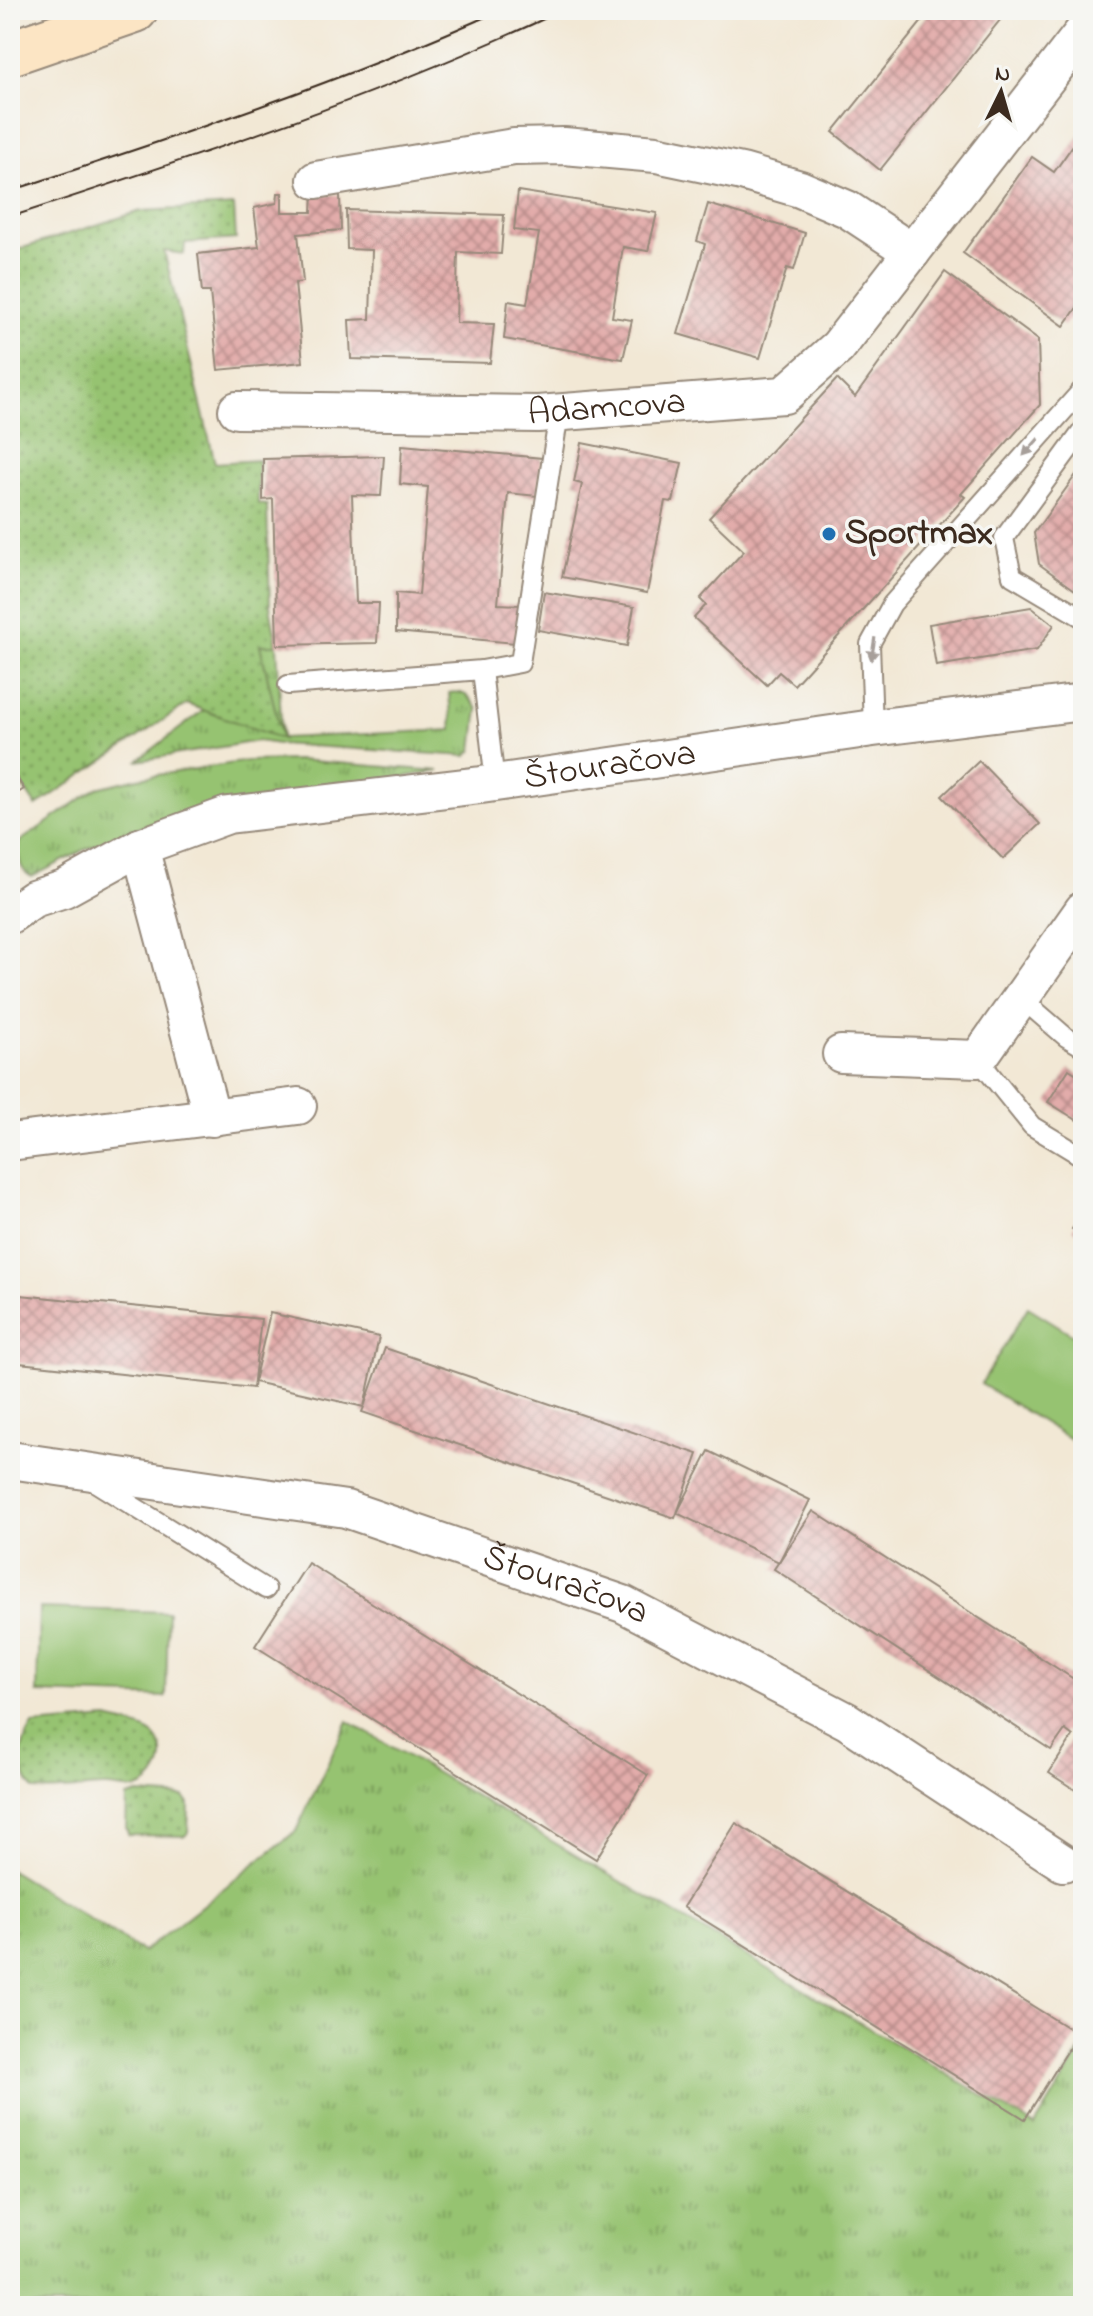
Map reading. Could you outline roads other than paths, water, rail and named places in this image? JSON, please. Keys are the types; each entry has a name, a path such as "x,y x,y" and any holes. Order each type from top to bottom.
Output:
{"street":[{"path":"10,53 63,22 135,10"},
{"name":"Adamcova","path":"237,410 559,413 784,395 838,347 1083,32"},
{"path":"316,180 514,147 564,146 656,154 742,172 800,189 847,209 912,252"},
{"name":"Štouračova","path":"10,915 33,899 64,889 140,847 228,815 495,783 873,728 1083,702"},
{"path":"140,847 212,1118"},
{"path":"841,1054 978,1059 1081,917"},
{"path":"10,1142 298,1106"},
{"name":"Štouračova","path":"10,1460 346,1509 623,1604 847,1721 1063,1863"}],"lane":[{"path":"873,728 870,644 892,604 1083,389"},
{"path":"288,685 482,670 520,663 559,413"},
{"path":"1083,430 1004,538 1012,576 1083,618"},
{"path":"482,670 495,783"},
{"path":"1021,998 1066,1037 1083,1047"},
{"path":"978,1059 1032,1126 1083,1157"},
{"path":"77,1471 266,1589"}],"tram line":[{"path":"10,191 319,85 501,10"},
{"path":"10,217 221,147 359,96 496,41 563,10"}],"place":[{"name":"Sportmax","path":"829,534"}]}
